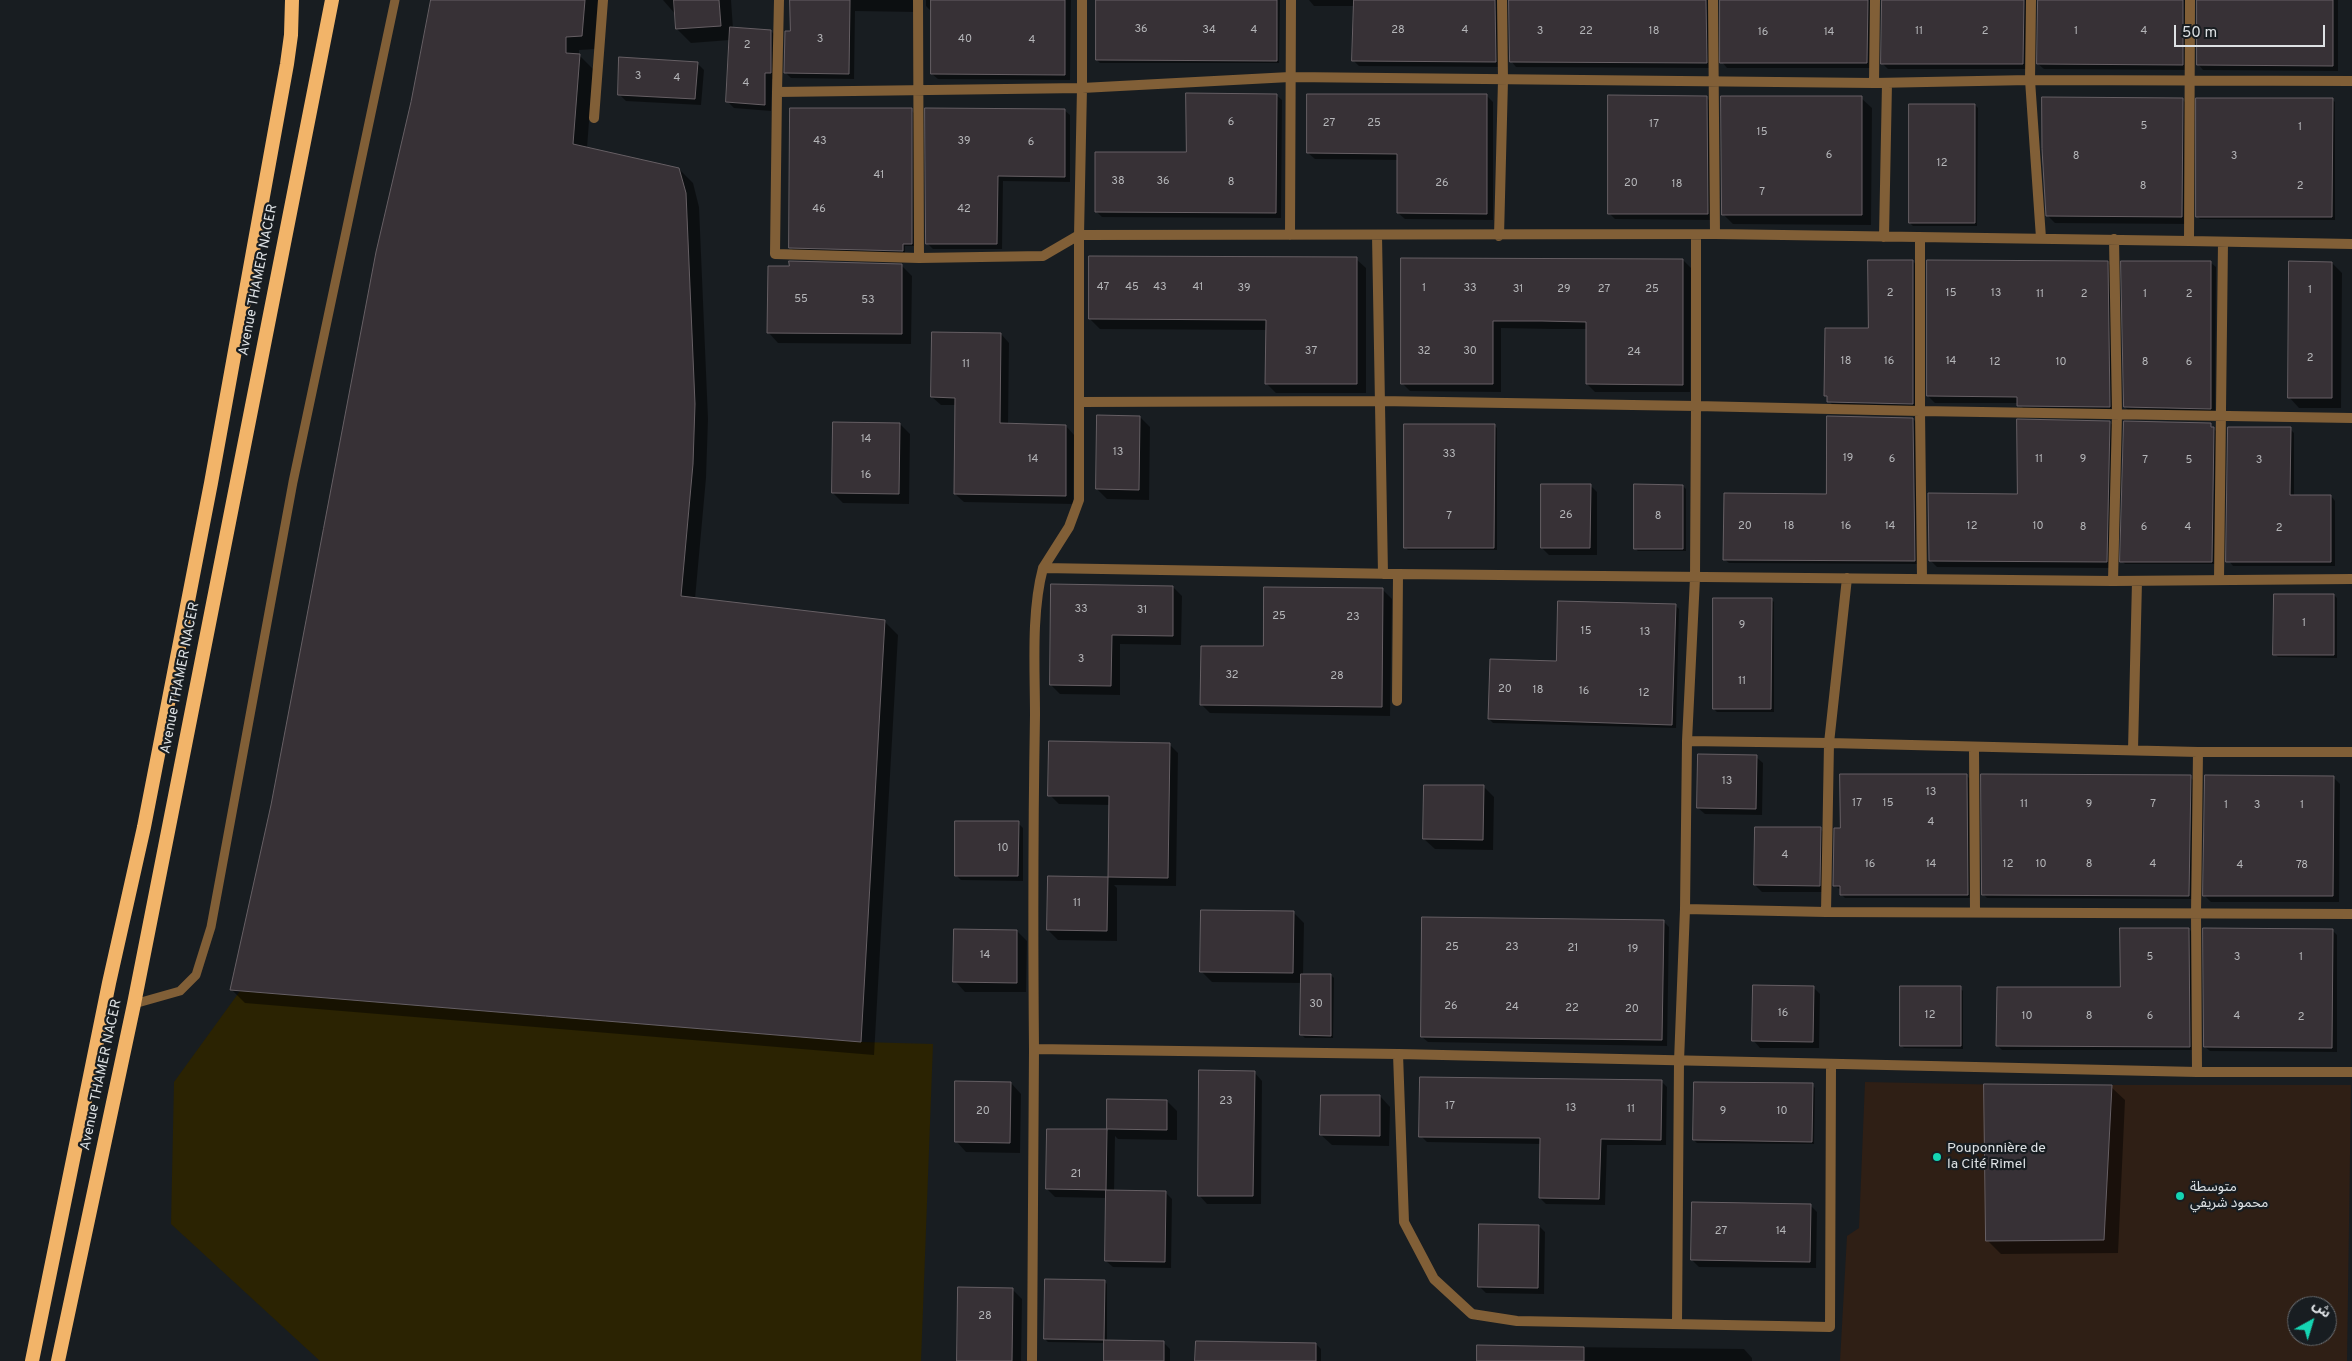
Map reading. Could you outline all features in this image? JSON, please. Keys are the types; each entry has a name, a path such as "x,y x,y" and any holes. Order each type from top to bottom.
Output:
{"highway":[{"name":"Avenue THAMER NACER","path":"32,1361 109,983 144,828 211,483 287,64 291,35 292,0"},
{"name":"Avenue THAMER NACER","path":"58,1361 134,1004 332,0"}],"street":[{"path":"594,118 603,0"},
{"path":"779,0 775,254 919,258 1043,256 1079,235 1499,236 1715,234 2352,244"},
{"path":"918,0 919,258"},
{"path":"1032,1361 1034,1049 1032,855 1038,586 1043,568 1069,527 1079,500 1080,402 1077,366 1082,0"},
{"path":"1290,235 1291,0"},
{"path":"1499,236 1503,80 1502,0"},
{"path":"1713,0 1715,234"},
{"path":"1874,83 1875,0"},
{"path":"2031,0 2030,80 2041,238"},
{"path":"2189,241 2190,0"},
{"path":"777,92 917,92 1082,88 1290,78 1874,83 2030,80 2352,81"},
{"path":"1884,237 1887,83"},
{"path":"1377,235 1383,574"},
{"path":"1677,1324 1678,1061 1685,909 1687,741 1695,578 1696,235"},
{"path":"1920,238 1922,579"},
{"path":"2113,581 2117,414 2114,239"},
{"path":"2219,579 2223,242"},
{"path":"1080,402 1379,401 2352,418"},
{"path":"1043,568 1695,578 2113,581 2352,579"},
{"path":"1397,701 1398,574"},
{"path":"1826,912 1830,743 1847,578"},
{"path":"2133,750 2138,581"},
{"path":"1687,741 2198,752 2352,752"},
{"path":"1974,748 1975,912"},
{"path":"2198,752 2196,913 2198,1072"},
{"path":"1685,909 1826,912 2352,914"},
{"path":"1034,1049 1398,1054 1831,1066 2198,1072 2352,1072"},
{"path":"1398,1054 1404,1222 1434,1280 1472,1314 1517,1321 1830,1327 1831,1066"}],"lane":[{"path":"134,1004 180,991 196,975 211,927 293,482 395,0"}],"shaded area":[{"name":"متوسطة محمود شريفي","path":"1865,1082 2014,1085 2351,1085 2347,1361 1840,1361 1847,1236 1859,1228"}],"sand":[{"path":"240,991 861,1042 933,1044 921,1361 320,1361 171,1224 174,1082"}],"building":[{"path":"431,0 585,0 582,36 566,37 566,53 580,54 573,144 679,168 686,193 695,404 693,464 681,596 885,620 861,1042 230,990 271,805 376,252 411,102"},
{"path":"674,0 719,0 721,26 676,29"},
{"path":"790,0 850,0 849,74 784,73 785,31 790,31"},
{"path":"931,0 1065,0 1065,75 931,74"},
{"path":"1096,0 1277,0 1277,61 1096,60"},
{"path":"1354,0 1495,0 1496,62 1352,61"},
{"path":"1509,0 1706,0 1707,63 1510,62"},
{"path":"1720,0 1868,0 1867,63 1720,63"},
{"path":"1882,0 2024,0 2023,64 1881,64"},
{"path":"2038,0 2183,0 2183,65 2037,64"},
{"path":"2197,0 2333,0 2333,66 2197,65"},
{"path":"730,27 771,30 771,73 765,73 765,105 726,102"},
{"path":"619,57 698,62 695,99 618,95"},
{"path":"1186,93 1277,94 1276,213 1095,212 1095,152 1186,152"},
{"path":"1307,94 1487,94 1487,214 1397,213 1397,154 1307,153"},
{"path":"1608,95 1707,96 1708,214 1608,214"},
{"path":"1721,96 1862,96 1862,215 1722,215"},
{"path":"2042,97 2183,98 2182,217 2046,216 2042,149"},
{"path":"2196,98 2333,98 2332,217 2196,217"},
{"path":"1909,104 1975,104 1975,223 1909,223"},
{"path":"790,108 912,108 912,244 903,244 903,251 789,248"},
{"path":"925,108 1065,109 1065,177 998,176 997,244 926,244"},
{"path":"1089,256 1357,257 1357,384 1265,384 1266,320 1089,319"},
{"path":"1401,258 1683,259 1683,385 1586,384 1586,322 1542,321 1493,321 1493,384 1401,384"},
{"path":"1868,260 1913,260 1913,404 1827,402 1827,396 1824,396 1825,328 1868,328"},
{"path":"1927,260 2108,261 2110,407 2017,406 2017,397 1927,396"},
{"path":"789,261 902,264 902,334 767,333 768,266 789,266"},
{"path":"2121,261 2211,261 2211,409 2124,407"},
{"path":"2289,261 2332,262 2332,398 2288,398"},
{"path":"932,332 1001,333 1000,423 1066,425 1066,496 954,494 955,398 931,397"},
{"path":"1097,415 1140,416 1139,490 1096,489"},
{"path":"1827,416 1913,418 1915,561 1723,560 1724,493 1826,494"},
{"path":"2017,419 2110,421 2107,562 1929,561 1928,493 2017,494"},
{"path":"2124,421 2211,423 2211,427 2214,427 2212,562 2120,562"},
{"path":"833,422 900,423 899,494 832,493"},
{"path":"1404,424 1495,424 1494,548 1404,548"},
{"path":"2228,427 2291,427 2290,495 2331,495 2331,562 2226,562"},
{"path":"1541,484 1591,484 1590,548 1541,548"},
{"path":"1634,484 1683,485 1683,549 1634,549"},
{"path":"1051,584 1173,586 1173,636 1112,635 1111,686 1050,685"},
{"path":"1264,587 1383,588 1382,707 1200,705 1201,646 1263,646"},
{"path":"2274,594 2334,594 2334,655 2273,655"},
{"path":"1713,598 1772,598 1771,709 1713,709"},
{"path":"1558,601 1676,604 1672,725 1488,719 1490,659 1556,661"},
{"path":"1049,741 1170,743 1168,878 1108,877 1109,796 1048,796"},
{"path":"1698,754 1757,755 1756,809 1697,808"},
{"path":"1840,774 1967,774 1968,895 1840,895 1840,886 1833,886 1834,828 1840,828"},
{"path":"1981,774 2191,775 2189,896 1982,895"},
{"path":"2205,775 2334,776 2333,896 2203,896"},
{"path":"1424,785 1484,785 1483,840 1423,839"},
{"path":"955,821 1019,821 1018,876 955,876"},
{"path":"1755,827 1821,827 1820,886 1754,885"},
{"path":"1048,876 1108,877 1107,931 1047,930"},
{"path":"1201,910 1294,911 1293,973 1200,972"},
{"path":"1422,917 1664,920 1662,1040 1421,1037"},
{"path":"2120,928 2189,928 2190,1047 1996,1046 1997,987 2120,987"},
{"path":"2203,928 2333,929 2332,1048 2204,1047"},
{"path":"954,929 1017,930 1017,983 953,982"},
{"path":"1301,974 1331,974 1331,1036 1300,1035"},
{"path":"1753,985 1814,986 1813,1042 1752,1041"},
{"path":"1900,986 1961,986 1961,1046 1900,1046"},
{"path":"1199,1070 1255,1071 1253,1196 1198,1196"},
{"path":"1420,1077 1662,1080 1661,1140 1601,1139 1599,1199 1539,1198 1540,1138 1419,1137"},
{"path":"955,1081 1011,1082 1010,1143 955,1142"},
{"path":"1694,1082 1813,1083 1812,1142 1693,1140"},
{"path":"1984,1084 2112,1085 2104,1240 1986,1241"},
{"path":"1321,1095 1380,1095 1380,1136 1320,1135"},
{"path":"1107,1099 1167,1100 1167,1130 1107,1129"},
{"path":"1047,1129 1107,1129 1106,1190 1046,1189"},
{"path":"1106,1190 1166,1191 1165,1262 1105,1261"},
{"path":"1692,1202 1811,1204 1810,1262 1691,1260"},
{"path":"1479,1224 1539,1225 1538,1288 1478,1287"},
{"path":"1045,1279 1105,1280 1104,1340 1044,1339"},
{"path":"958,1287 1013,1288 1012,1361 957,1361"},
{"path":"1104,1340 1164,1341 1164,1361 1104,1361"},
{"path":"1196,1341 1316,1343 1316,1361 1195,1361"},
{"path":"1477,1345 1584,1347 1584,1361 1477,1361"}],"place":[{"name":"Pouponnière de la Cité Rimel","path":"1937,1157"},
{"name":"متوسطة محمود شريفي","path":"2180,1196"}]}
